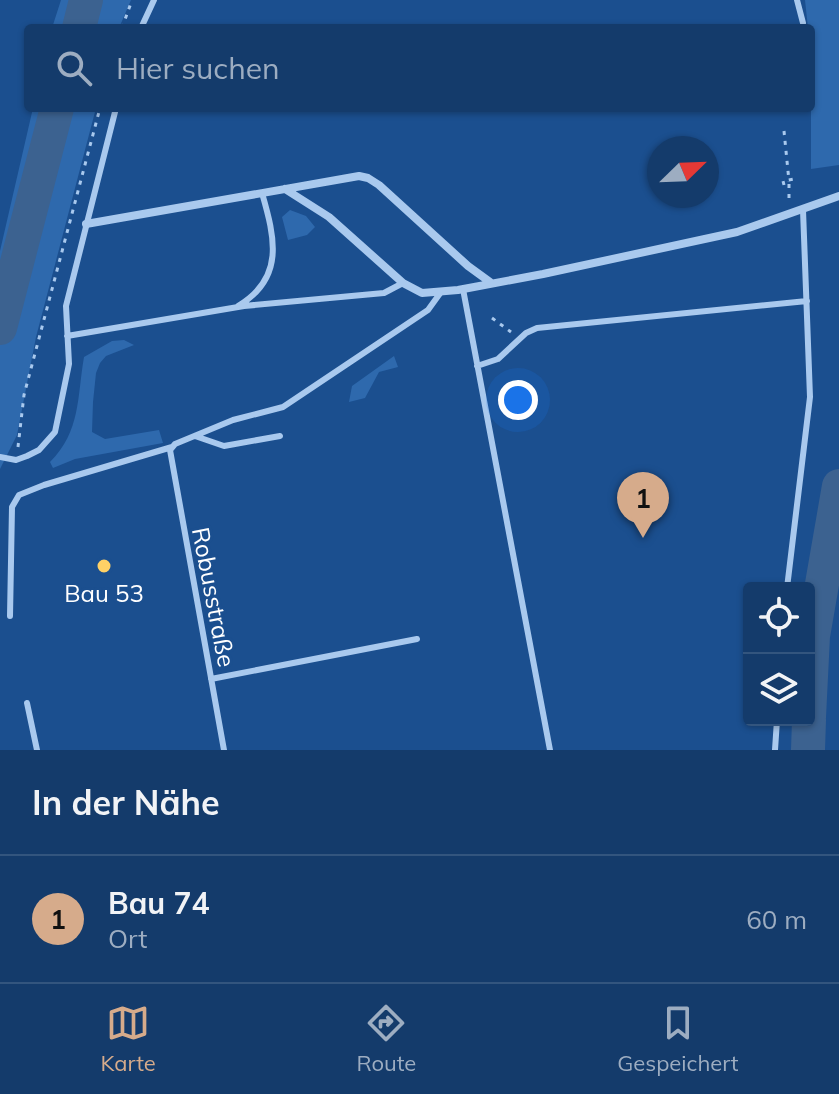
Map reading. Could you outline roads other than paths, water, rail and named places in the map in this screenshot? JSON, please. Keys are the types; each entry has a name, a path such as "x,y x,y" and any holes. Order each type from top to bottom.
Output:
{"street":[{"path":"86,224 359,176 379,185 468,266 490,282"},
{"path":"285,189 329,217 403,283 422,293 463,289 543,274 737,232 839,196"}],"lane":[{"path":"143,24 154,0"},
{"path":"797,0 803,23"},
{"path":"0,457 16,460 39,450 55,432 69,364 66,306 115,112"},
{"path":"235,308 263,286 270,272 272,237 262,193"},
{"path":"788,582 810,397 803,210"},
{"path":"67,336 235,308 384,293 403,283"},
{"path":"463,289 550,750"},
{"path":"10,616 12,507 16,498 44,485 171,448 233,420 283,407 428,310 441,292"},
{"path":"477,366 498,359 537,328 807,304"},
{"path":"195,436 224,446 280,436"},
{"name":"Robusstraße","path":"171,448 224,750"},
{"path":"211,679 417,639"},
{"path":"27,703 37,750"},
{"path":"775,750 777,726"}],"waterway":[{"path":"80,24 86,0"},
{"path":"0,328 56,112"},
{"path":"812,654 839,486"},
{"path":"808,750 809,726"}],"place":[{"name":"Bau 74","path":"643,538"},
{"name":"Bau 53","path":"104,566"}]}
